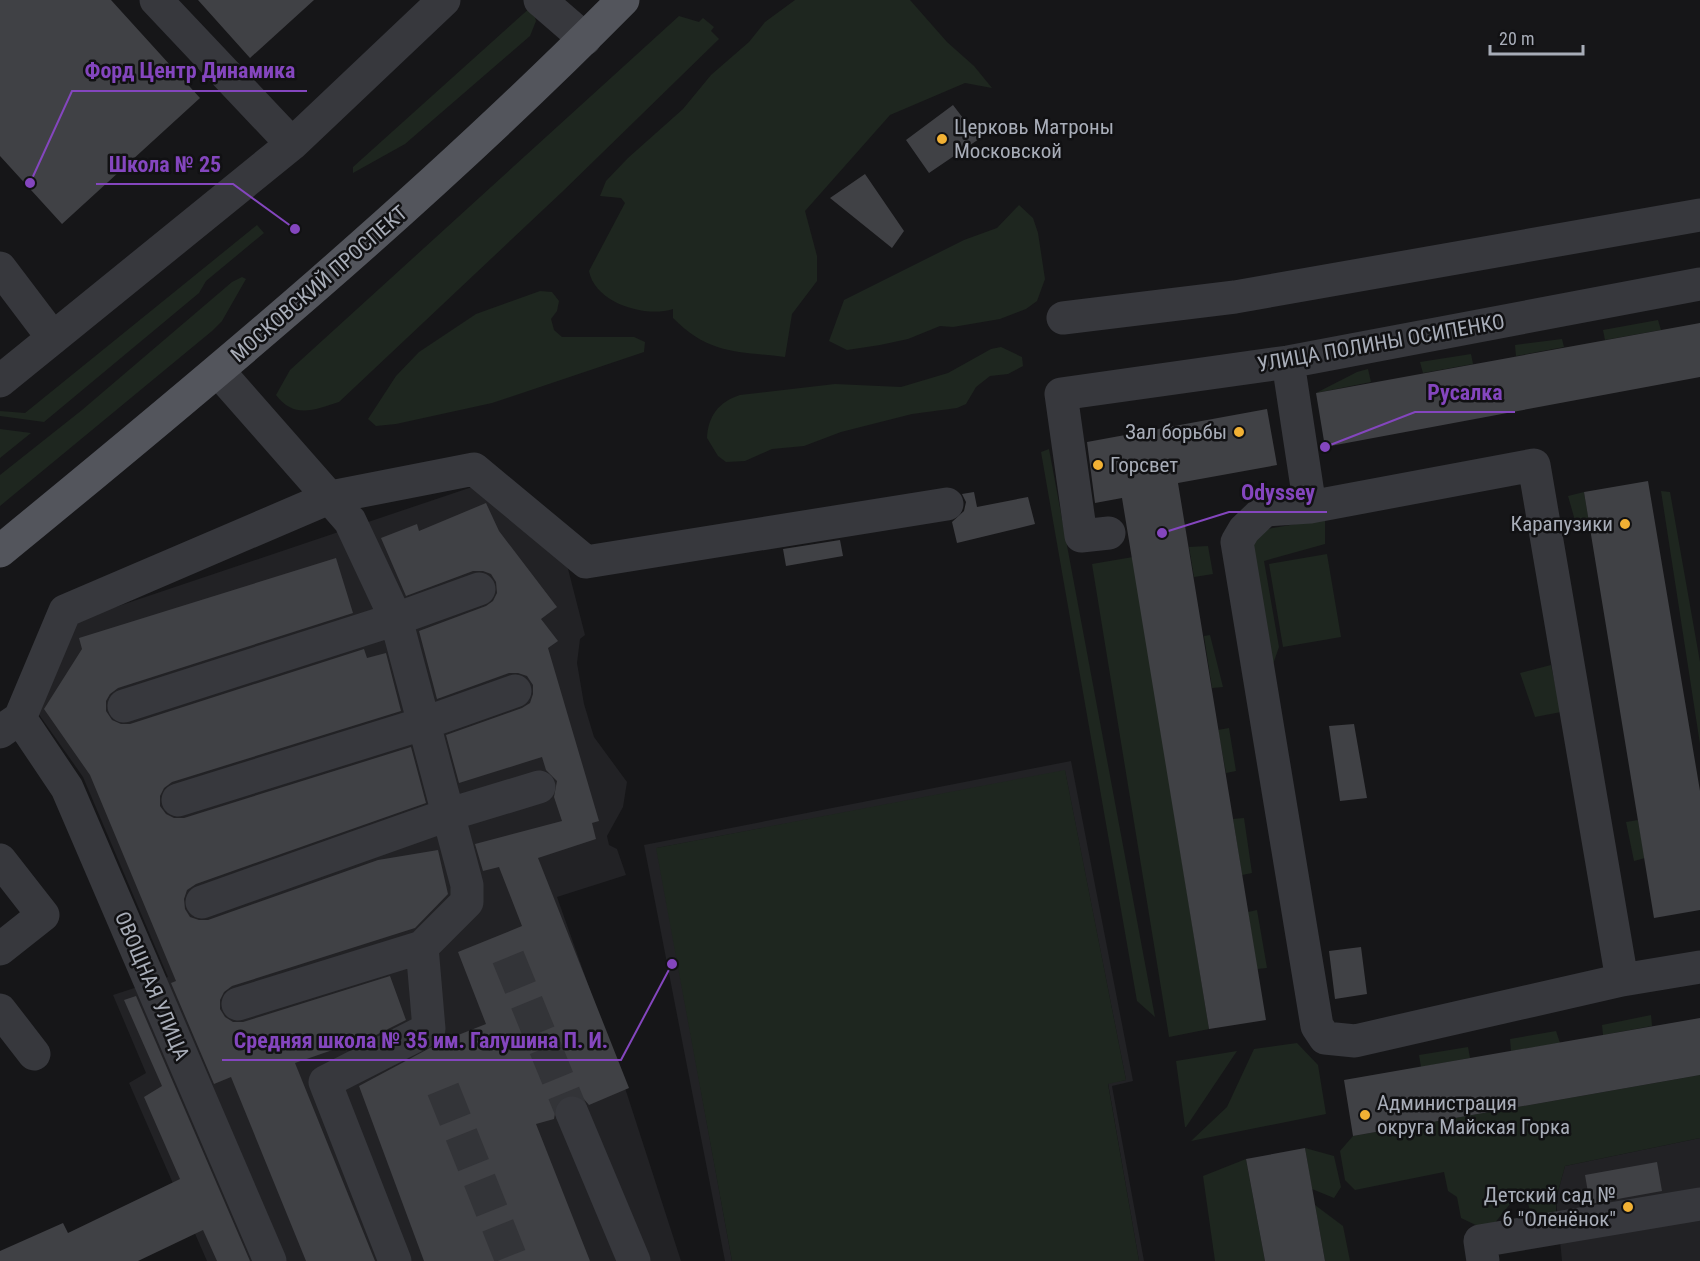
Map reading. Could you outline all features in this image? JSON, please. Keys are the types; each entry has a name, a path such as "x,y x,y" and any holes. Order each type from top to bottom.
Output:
{"main road":[{"name":"МОСКОВСКИЙ ПРОСПЕКТ","path":"0,551 219,372 396,217 585,39 623,0"}],"street":[{"path":"156,0 292,144"},
{"path":"0,381 292,144 444,0"},
{"path":"540,0 585,39"},
{"path":"1062,318 1235,297 1700,214"},
{"path":"0,268 53,338"},
{"name":"УЛИЦА ПОЛИНЫ ОСИПЕНКО","path":"1108,533 1081,536 1061,394 1288,362 1700,284"},
{"path":"1288,362 1310,507"},
{"path":"219,372 350,521 396,619 422,724 450,814 467,885 467,902 422,948 238,1004"},
{"path":"1622,980 1534,465 1310,507 1264,510 1244,530 1238,542 1317,1026 1325,1038 1355,1041 1622,980 1700,967"},
{"path":"10,725 65,611 331,497 474,469 586,562 947,504"},
{"path":"124,706 396,619 478,589"},
{"path":"178,800 422,724 515,691"},
{"name":"ОВОЩНАЯ УЛИЦА","path":"10,725 67,788 270,1261"},
{"path":"202,902 450,814 539,787"},
{"path":"0,860 43,915 0,950"},
{"path":"395,1261 325,1082 429,1029 422,948"},
{"path":"0,1010 34,1054"},
{"path":"572,1113 634,1261"},
{"path":"1483,1261 1480,1241 1700,1204"}],"shaded area":[{"path":"795,0 910,0 947,42 974,66 992,88 965,83 890,115 805,211 817,256 817,281 792,314 785,357 738,352 712,345 686,330 673,318 673,309 649,311 636,309 611,299 593,282 589,271 625,203 621,198 600,196 606,181 683,109 711,75 749,42 765,22"},
{"path":"532,6 536,21 530,36 405,144 353,173 353,167"},
{"path":"679,16 699,22 703,18 714,27 711,31 719,39 562,192 339,402 313,410 297,410 283,403 276,395 290,370"},
{"path":"1019,205 1033,218 1038,233 1045,279 1037,301 1026,309 1000,319 953,327 940,326 908,339 880,345 847,350 829,341 844,300 964,240 997,228"},
{"path":"257,225 264,233 206,281 199,293 44,422 0,416 0,411 25,413"},
{"path":"242,277 246,279 222,321 212,331 0,506 0,475 82,410 232,282"},
{"path":"540,291 552,292 559,301 557,311 551,319 554,330 562,337 634,337 645,342 644,352 492,403 396,424 376,426 368,419 396,376 419,352 476,314"},
{"path":"1658,320 1661,330 1605,340 1603,330"},
{"path":"1562,339 1564,347 1516,356 1515,345"},
{"path":"1001,347 1022,357 1023,366 1008,374 990,376 976,387 966,404 957,408 912,414 841,432 804,446 772,449 745,461 726,462 718,456 707,438 709,423 716,411 732,398 740,395 835,384 901,387 948,373 991,349"},
{"path":"1471,354 1473,364 1423,373 1420,362"},
{"path":"1368,369 1371,382 1316,393 1357,372"},
{"path":"0,429 31,433 0,458"},
{"path":"1049,449 1155,1017 1137,1001 1041,452"},
{"path":"475,486 566,561 585,635 580,639 577,663 584,704 594,737 627,782 623,807 607,836 609,845 617,849 626,875 557,897 627,1094 681,1261 207,1261 129,1083 146,1073 113,995 168,977 83,777 33,706 71,622"},
{"path":"1661,491 1670,492 1700,662 1700,744"},
{"path":"1584,492 1590,528 1578,531 1568,496"},
{"path":"1325,519 1325,544 1264,561 1279,647 1271,670 1250,544 1267,529"},
{"path":"1208,546 1213,574 1194,577 1189,547"},
{"path":"1327,554 1341,637 1283,647 1269,564"},
{"path":"1133,557 1209,1029 1169,1037 1092,564"},
{"path":"1210,635 1223,687 1212,688 1204,636"},
{"path":"1551,665 1561,712 1535,717 1520,673"},
{"path":"1229,728 1236,771 1226,773 1218,730"},
{"path":"1071,761 1133,1081 1112,1086 1144,1261 1139,1261 1108,1083 1126,1080 1065,771 657,848 732,1261 725,1261 644,845"},
{"path":"1065,770 1126,1080 1108,1084 1139,1261 732,1261 656,848"},
{"path":"1244,818 1252,873 1242,875 1233,819"},
{"path":"1638,820 1645,858 1634,861 1626,822"},
{"path":"1257,910 1267,968 1257,969 1248,912"},
{"path":"1651,1015 1652,1026 1603,1035 1602,1025"},
{"path":"1556,1031 1560,1043 1511,1051 1510,1039"},
{"path":"1297,1043 1318,1065 1326,1114 1191,1141 1227,1107 1254,1049"},
{"path":"1468,1047 1470,1058 1421,1067 1419,1055"},
{"path":"1237,1051 1186,1127 1185,1127 1176,1061"},
{"path":"1700,1075 1700,1138 1565,1166 1556,1199 1556,1215 1532,1218 1527,1200 1514,1199 1494,1224 1482,1228 1461,1218 1457,1197 1448,1191 1444,1172 1355,1190 1345,1180 1340,1151 1353,1136"},
{"name":"Детский сад № 6 \"Оленёнок\"","path":"1700,1138 1700,1261 1562,1261 1556,1199 1565,1166"},
{"path":"1305,1148 1334,1156 1341,1187 1334,1198 1312,1189"},
{"path":"1246,1159 1265,1261 1215,1261 1203,1176"},
{"path":"1315,1205 1343,1226 1350,1261 1325,1261"}],"building":[{"path":"0,0 111,0 200,98 62,224 0,156"},
{"path":"198,0 314,0 250,58"},
{"name":"Церковь Матроны Московской","path":"953,105 979,139 929,173 906,140"},
{"path":"865,174 904,231 892,248 830,198"},
{"path":"1700,323 1700,377 1325,447 1316,393"},
{"path":"1267,409 1277,465 1178,483 1266,1020 1209,1029 1122,498 1095,503 1087,442"},
{"path":"1648,481 1700,791 1700,910 1654,918 1584,492"},
{"path":"974,492 977,507 1028,497 1035,524 957,543 952,522 964,511 966,502 962,494"},
{"path":"486,503 499,531 557,607 541,619 558,641 548,648 599,821 592,823 596,839 538,858 629,1088 589,1105 583,1098 574,1094 565,1096 557,1102 554,1119 536,1124 590,1261 424,1261 359,1086 443,1041 486,1024 458,952 522,926 499,867 483,871 475,844 562,821 554,797 557,781 546,770 542,757 459,783 446,735 522,708 530,703 533,685 527,676 509,673 437,699 419,631 486,606 493,601 497,593 496,582 491,574 473,571 406,596 381,538 417,524 419,531"},
{"path":"840,540 843,556 786,566 783,549"},
{"path":"336,558 353,613 118,688 110,694 106,701 106,711 112,720 121,724 130,724 364,649 367,658 386,653 401,711 172,782 164,788 160,796 160,806 166,814 174,818 184,818 411,747 426,803 196,884 187,890 184,899 185,909 190,917 208,920 378,860 438,850 448,894 415,928 232,986 224,992 220,1000 220,1009 225,1017 233,1022 243,1022 390,976 406,1020 346,1050 344,1046 295,1063 375,1261 306,1261 231,1077 214,1084 171,983 176,981 90,775 44,709 82,649 79,638"},
{"path":"1354,724 1367,798 1340,801 1329,726"},
{"path":"1361,947 1367,994 1335,999 1329,951"},
{"path":"136,996 250,1261 217,1261 203,1230 138,1261 0,1261 0,1251 63,1223 68,1233 180,1179 144,1097 162,1086 124,1000"},
{"path":"1700,1018 1700,1075 1353,1136 1344,1080"},
{"path":"1305,1148 1325,1261 1265,1261 1246,1159"},
{"path":"1657,1162 1662,1191 1590,1204 1585,1175"}],"tunnel":[{"path":"508,957 572,1113"},
{"path":"443,1089 512,1261"}],"place":[{"name":"Церковь Матроны Московской","path":"942,139"},
{"name":"Форд Центр Динамика","path":"30,183"},
{"name":"Школа № 25","path":"295,229"},
{"name":"Зал борьбы","path":"1239,432"},
{"name":"Русалка","path":"1325,447"},
{"name":"Горсвет","path":"1098,465"},
{"name":"Карапузики","path":"1625,524"},
{"name":"Odyssey","path":"1162,533"},
{"name":"Средняя школа № 35 им. Галушина П. И.","path":"672,964"},
{"name":"Администрация округа Майская Горка","path":"1365,1115"},
{"name":"Детский сад № 6 \"Оленёнок\"","path":"1628,1207"}]}
